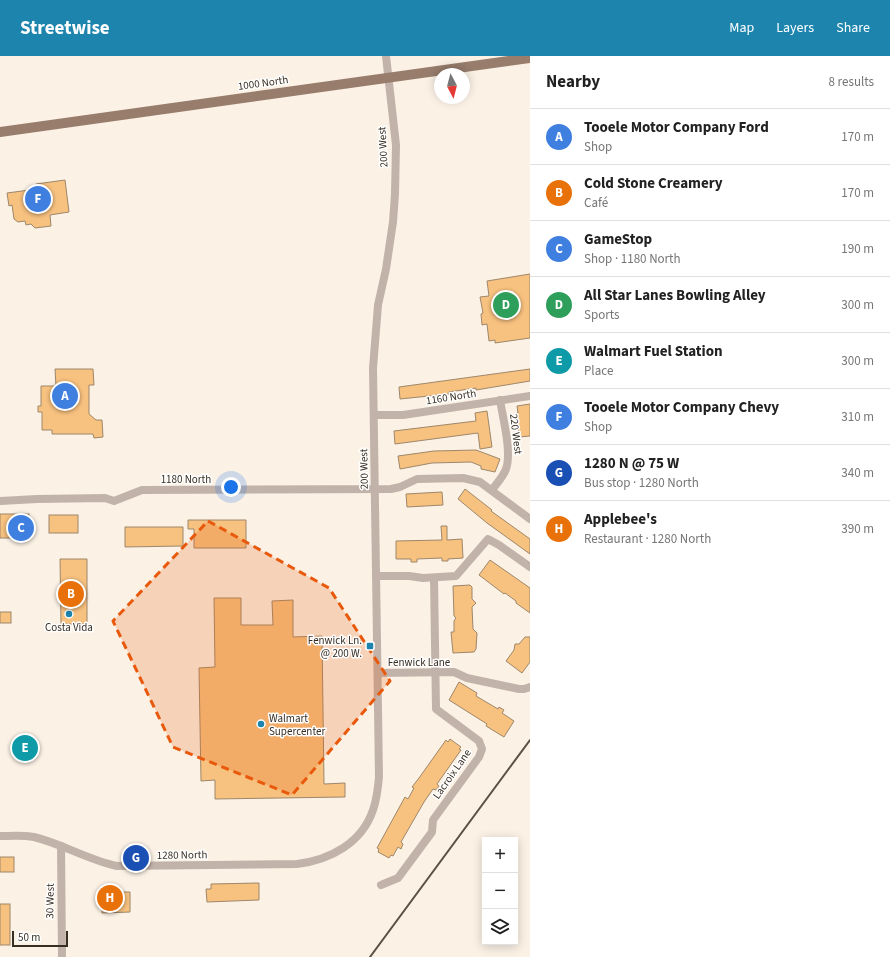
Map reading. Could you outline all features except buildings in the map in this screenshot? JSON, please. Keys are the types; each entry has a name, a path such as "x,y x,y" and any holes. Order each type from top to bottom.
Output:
{"main road":[{"name":"1000 North","path":"0,132 530,58"}],"street":[{"name":"200 West","path":"342,850 354,840 365,827 373,811 379,777 373,368 378,305 386,269 393,222 396,145 386,56"},
{"name":"1160 North","path":"374,415 403,415 530,396"},
{"name":"220 West","path":"492,490 503,475 508,461 508,451 500,400"},
{"name":"1180 North","path":"0,501 105,498 114,501 142,490 391,488 400,487 417,479 464,478 480,482 530,519"},
{"path":"376,576 434,578 456,576 488,539 530,567"},
{"name":"Lacroix Lane","path":"381,885 398,878 432,832 433,820 479,758 482,749 479,741 436,709 434,578"},
{"name":"Fenwick Lane","path":"378,673 454,672 467,678 518,689 524,690 530,687"},
{"name":"1280 North","path":"0,836 34,837 61,846 90,859 117,866 297,864 325,858 342,850"},
{"name":"30 West","path":"61,846 62,957"}],"highlighted area":[{"path":"208,521 329,588 390,681 292,795 173,747 113,621"}],"railway":[{"path":"370,957 530,740"}],"place":[{"name":"Tooele Motor Company Chevy","path":"38,199"},
{"name":"All Star Lanes Bowling Alley","path":"506,305"},
{"name":"Tooele Motor Company Ford","path":"65,396"},
{"name":"GameStop","path":"21,528"},
{"name":"Cold Stone Creamery","path":"71,594"},
{"name":"Costa Vida","path":"69,614"},
{"name":"Fenwick Ln. @ 200 W.","path":"370,646"},
{"name":"Walmart Supercenter","path":"261,724"},
{"name":"Walmart Fuel Station","path":"25,748"},
{"name":"1280 N @ 75 W","path":"136,858"},
{"name":"Applebee's","path":"110,898"}]}
